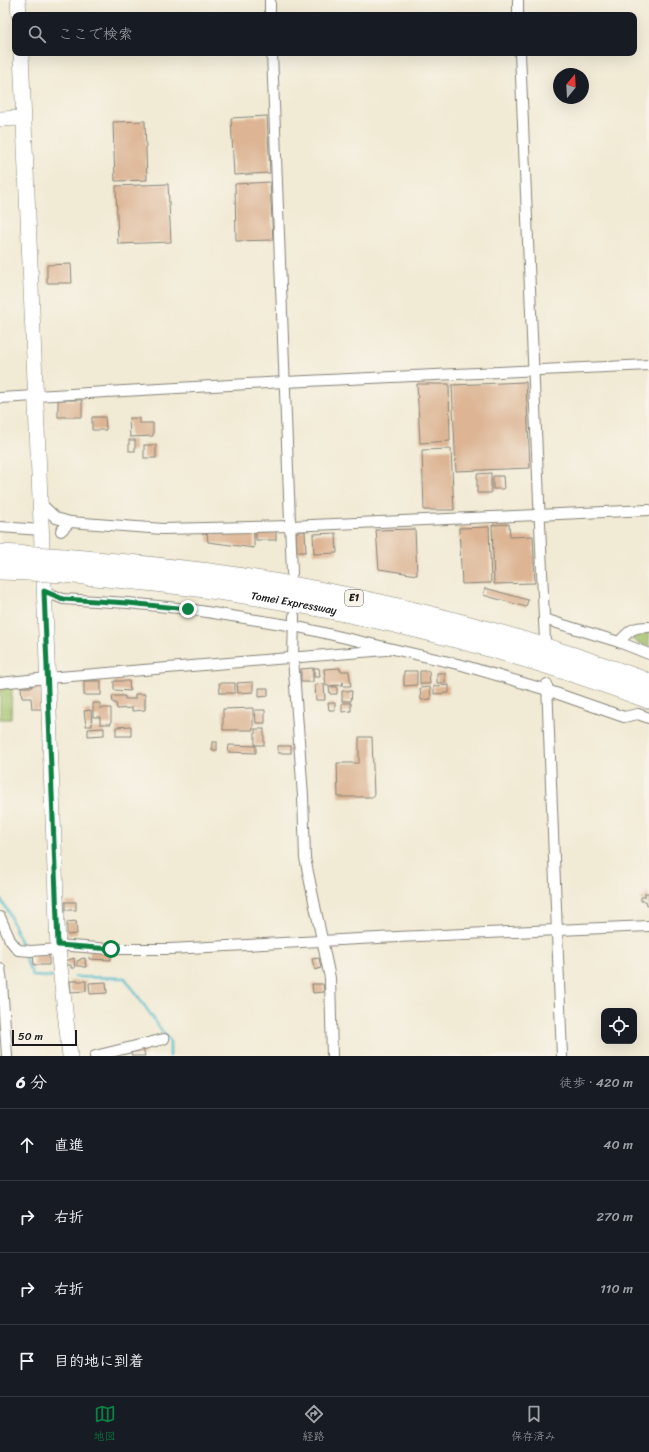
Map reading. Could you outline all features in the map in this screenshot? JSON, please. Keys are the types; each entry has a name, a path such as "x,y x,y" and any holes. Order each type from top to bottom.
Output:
{"highway":[{"name":"Tomei Expressway","path":"0,554 39,563 282,600 368,617 448,636 536,661 639,685 649,699"},
{"name":"Tomei Expressway","path":"0,570 39,563"}],"street":[{"path":"18,0 19,12"},
{"path":"270,0 270,12"},
{"path":"518,0 518,12"},
{"path":"21,56 40,503 39,563 47,678 58,947 70,1056"},
{"path":"272,56 292,573"},
{"path":"520,56 545,642"},
{"path":"0,119 23,118"},
{"path":"0,398 285,382 649,365"},
{"path":"40,503 56,518 70,522 163,529 290,526 649,510"},
{"path":"61,531 70,522"},
{"path":"0,527 39,563 63,599 128,603 294,621 396,650 547,687 624,717 638,714 649,718"},
{"path":"544,619 619,642 649,654"},
{"path":"294,621 293,658 303,796 305,858 321,941 330,978 332,1056"},
{"path":"619,642 629,631 636,627 649,627"},
{"path":"0,683 396,650"},
{"path":"547,687 562,1056"},
{"path":"0,917 10,940 18,950 31,951 58,947 170,949 649,926"},
{"path":"0,968 7,1056"},
{"path":"95,1056 164,1040"}],"green space":[{"path":"649,631 649,648 629,638 636,633"},
{"path":"12,686 11,719 0,719 0,688"}],"building":[{"path":"267,116 270,173 234,175 231,118"},
{"path":"145,121 147,180 115,181 113,122"},
{"path":"270,182 273,240 236,241 235,184"},
{"path":"168,184 171,242 118,244 116,186"},
{"path":"71,264 72,283 47,283 47,265"},
{"path":"526,382 530,468 456,471 452,385"},
{"path":"417,384 449,384 450,441 420,443"},
{"path":"58,400 82,400 82,417 58,417"},
{"path":"92,417 105,417 106,430 92,430"},
{"path":"129,418 139,418 139,423 153,423 153,436 130,437"},
{"path":"129,440 135,440 135,451 129,451"},
{"path":"144,445 156,445 156,458 144,458"},
{"path":"451,449 454,510 424,510 422,450"},
{"path":"491,473 491,493 477,493 477,474"},
{"path":"493,476 503,476 504,489 493,489"},
{"path":"509,524 510,537 533,536 535,583 494,584 492,525"},
{"path":"489,527 491,583 462,584 459,528"},
{"path":"415,529 417,575 379,569 376,530"},
{"path":"276,531 276,540 256,540 256,532"},
{"path":"305,531 306,552 297,552 296,532"},
{"path":"254,532 254,548 208,542 207,533"},
{"path":"336,533 337,553 314,554 313,534"},
{"path":"485,588 528,600 526,607 483,595"},
{"path":"313,668 313,682 301,682 301,669"},
{"path":"314,668 319,668 320,677 314,677"},
{"path":"340,668 340,671 349,671 351,686 343,686 343,682 342,685 326,686 324,669"},
{"path":"404,671 417,671 417,685 404,686"},
{"path":"420,671 429,671 430,684 420,684"},
{"path":"437,673 445,673 445,683 437,683"},
{"path":"84,681 101,681 101,695 84,695"},
{"path":"114,681 129,681 130,691 114,690"},
{"path":"253,682 253,692 238,693 237,683"},
{"path":"32,683 41,683 42,709 32,709 31,698 22,698 21,687 32,687"},
{"path":"219,683 235,683 235,693 220,693"},
{"path":"324,684 325,700 316,700 315,685"},
{"path":"449,685 449,693 434,694 434,686"},
{"path":"329,687 337,687 337,694 330,694"},
{"path":"430,687 431,699 421,700 420,688"},
{"path":"259,688 268,688 268,696 259,697"},
{"path":"342,691 352,691 351,701 342,701"},
{"path":"135,694 145,694 145,710 132,711 132,708 117,709 116,703 113,703 112,696 125,696 125,699 135,699"},
{"path":"93,703 100,703 100,708 111,708 111,724 100,724 100,717 93,717"},
{"path":"328,703 335,703 335,710 329,710"},
{"path":"342,703 351,703 351,711 342,712"},
{"path":"253,708 253,730 223,730 223,709"},
{"path":"91,710 92,726 86,726 84,711"},
{"path":"255,710 265,710 265,723 256,723"},
{"path":"131,726 131,736 116,736 116,727"},
{"path":"104,728 104,735 88,736 88,729"},
{"path":"255,729 264,729 264,745 255,745"},
{"path":"359,737 372,737 374,797 338,797 337,763 359,763"},
{"path":"212,742 217,742 217,750 212,750"},
{"path":"229,745 256,746 256,753 228,752"},
{"path":"278,746 291,746 291,753 278,753"},
{"path":"645,893 649,893 649,905 647,905 646,901 641,901 641,897 645,897"},
{"path":"65,902 76,902 76,910 65,910"},
{"path":"76,921 77,934 67,935 67,922"},
{"path":"90,950 111,951 111,960 89,959"},
{"path":"33,954 49,954 49,965 34,965"},
{"path":"74,958 75,968 71,968 71,965 67,965 66,961"},
{"path":"85,958 86,967 77,966 77,961"},
{"path":"319,958 321,968 315,970 312,959"},
{"path":"70,981 86,981 86,991 71,992"},
{"path":"106,982 107,993 90,994 89,983"},
{"path":"312,984 323,984 324,992 313,993"},
{"path":"143,1048 145,1056 132,1056 131,1051"}],"waterway":[{"path":"0,898 8,911 21,944"},
{"path":"25,958 33,976 52,977"},
{"path":"75,977 125,978 170,1042 170,1056"}],"route":[{"path":"111,949 58,945 44,591 63,599 188,609"}]}
